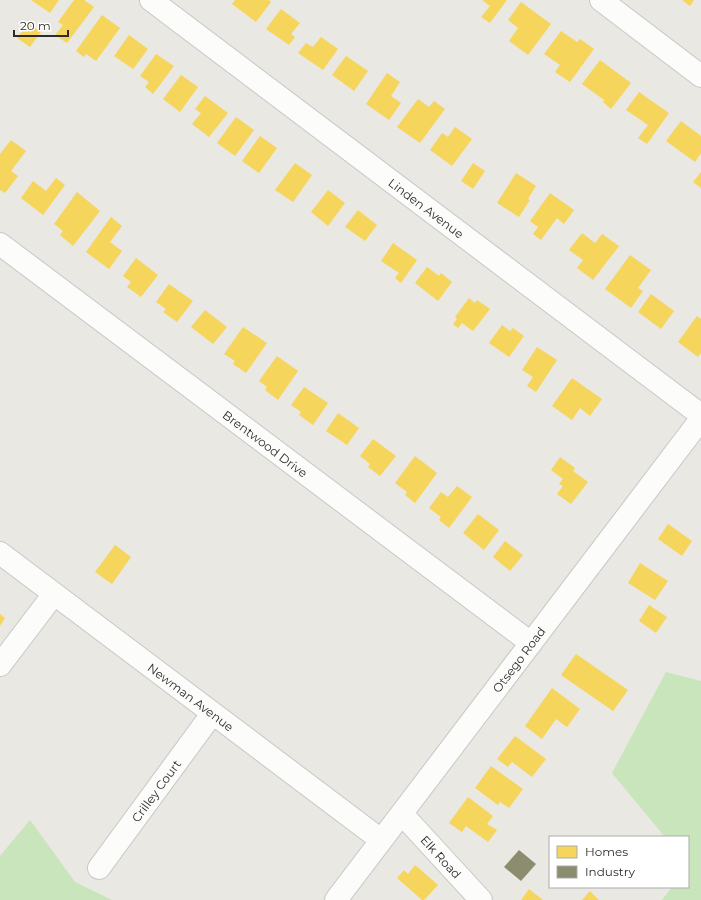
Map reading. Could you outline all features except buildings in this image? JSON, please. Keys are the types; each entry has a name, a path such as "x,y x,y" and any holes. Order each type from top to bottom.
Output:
{"street":[{"name":"Linden Avenue","path":"151,0 701,415"},
{"path":"601,0 701,76"},
{"name":"Brentwood Drive","path":"0,244 531,643"},
{"name":"Otsego Road","path":"336,900 701,419"},
{"name":"Newman Avenue","path":"0,553 381,840"},
{"path":"0,665 54,594"},
{"name":"Crilley Court","path":"99,868 212,714"},
{"name":"Elk Road","path":"402,814 481,900"}],"green space":[{"path":"666,672 701,681 701,900 662,900 671,888 689,888 689,836 664,836 612,773"},
{"path":"30,820 75,882 112,900 0,900 0,856"}]}
